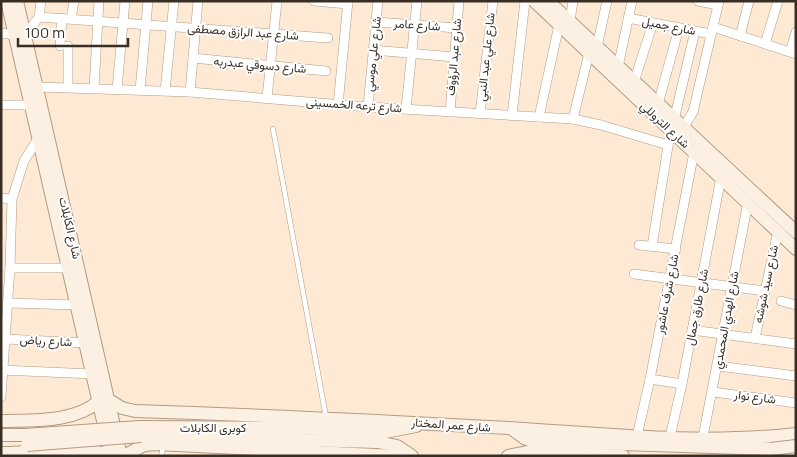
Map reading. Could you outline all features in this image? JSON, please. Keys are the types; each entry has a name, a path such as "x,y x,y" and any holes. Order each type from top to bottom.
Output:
{"main road":[{"name":"شارع التروللي","path":"534,1 564,23 677,126 761,208 778,231 796,249"},
{"name":"شارع التروللي","path":"548,1 564,23"},
{"name":"شارع الكابلات","path":"9,3 38,87 104,401 110,456"},
{"name":"شارع الكابلات","path":"20,35 31,105 93,374 123,456"},
{"name":"شارع التروللي","path":"593,50 618,67 658,104 677,126 694,152 748,202 761,208 796,232"},
{"name":"شارع عمر المختار","path":"104,401 135,411 326,417 637,436 746,438 795,434"},
{"path":"1,421 74,415 104,401"},
{"path":"135,411 125,423 125,431 129,438 136,443 141,436"},
{"path":"74,415 81,422 84,430 80,452"},
{"name":"كوبرى الكابلات","path":"1,435 26,440 300,428 385,432 398,431 423,423"},
{"path":"512,428 520,436 533,441 770,449 796,446"},
{"path":"790,456 795,434"},
{"path":"123,456 141,436"},
{"path":"141,436 163,450 395,456"},
{"name":"كوبرى الكابلات","path":"141,436 378,442 397,446 412,456"},
{"name":"كوبرى الكابلات","path":"3,452 26,440"},
{"path":"3,452 80,452 95,450 110,456"},
{"path":"508,456 532,451 624,456"}],"street":[{"path":"1,33 20,35 40,16 41,1"},
{"path":"68,87 64,46 67,19 74,1"},
{"path":"94,88 99,1"},
{"path":"117,89 125,1"},
{"path":"140,90 148,1"},
{"path":"165,91 174,1"},
{"path":"190,92 198,1"},
{"path":"267,98 277,1"},
{"path":"314,1 348,3 338,105"},
{"name":"شارع علي موسي","path":"368,107 378,1"},
{"path":"406,109 418,1"},
{"path":"450,1 459,2"},
{"name":"شارع علي عبد النبي","path":"480,114 493,1"},
{"path":"512,116 525,1"},
{"path":"539,117 564,23 573,1"},
{"path":"573,119 607,1"},
{"path":"618,67 632,1"},
{"path":"677,126 693,112 718,3 698,1"},
{"path":"740,36 749,1"},
{"path":"765,44 778,1"},
{"name":"شارع عبد الرؤوف","path":"450,112 459,2"},
{"name":"شارع عبد الرازق مصطفى","path":"40,16 328,38"},
{"name":"شارع جميل","path":"628,18 695,31 712,31 740,36 793,53"},
{"name":"شارع عامر","path":"376,22 457,28"},
{"path":"634,82 653,23"},
{"path":"658,104 678,28"},
{"path":"652,246 668,145 677,126 695,31"},
{"path":"793,53 796,32"},
{"path":"373,50 454,57"},
{"name":"شارع دسوقي عبدربه","path":"193,58 326,71"},
{"name":"شارع ترعه الخمسينى","path":"38,87 190,92 338,105 573,119 600,124 668,145"},
{"path":"1,105 31,105"},
{"path":"1,397 8,303 7,263 12,199 21,167 39,138"},
{"name":"شارع شرف عاشور","path":"637,436 650,380 694,152"},
{"name":"شارع طارق جمال","path":"670,437 682,384 721,177"},
{"path":"1,198 12,199"},
{"name":"شارع الهدي المحمدي","path":"703,438 748,202"},
{"name":"شارع سيد شوشه","path":"755,338 778,231"},
{"path":"639,245 676,249"},
{"path":"7,263 70,268"},
{"path":"634,274 765,291"},
{"path":"781,301 796,305"},
{"path":"8,303 78,305"},
{"path":"692,330 796,344"},
{"name":"شارع رياض","path":"6,339 86,344"},
{"path":"718,366 796,376"},
{"path":"3,370 93,374"},
{"path":"650,380 682,384"},
{"name":"شارع نوار","path":"713,392 796,403"}],"lane":[{"path":"273,130 326,417"}]}
